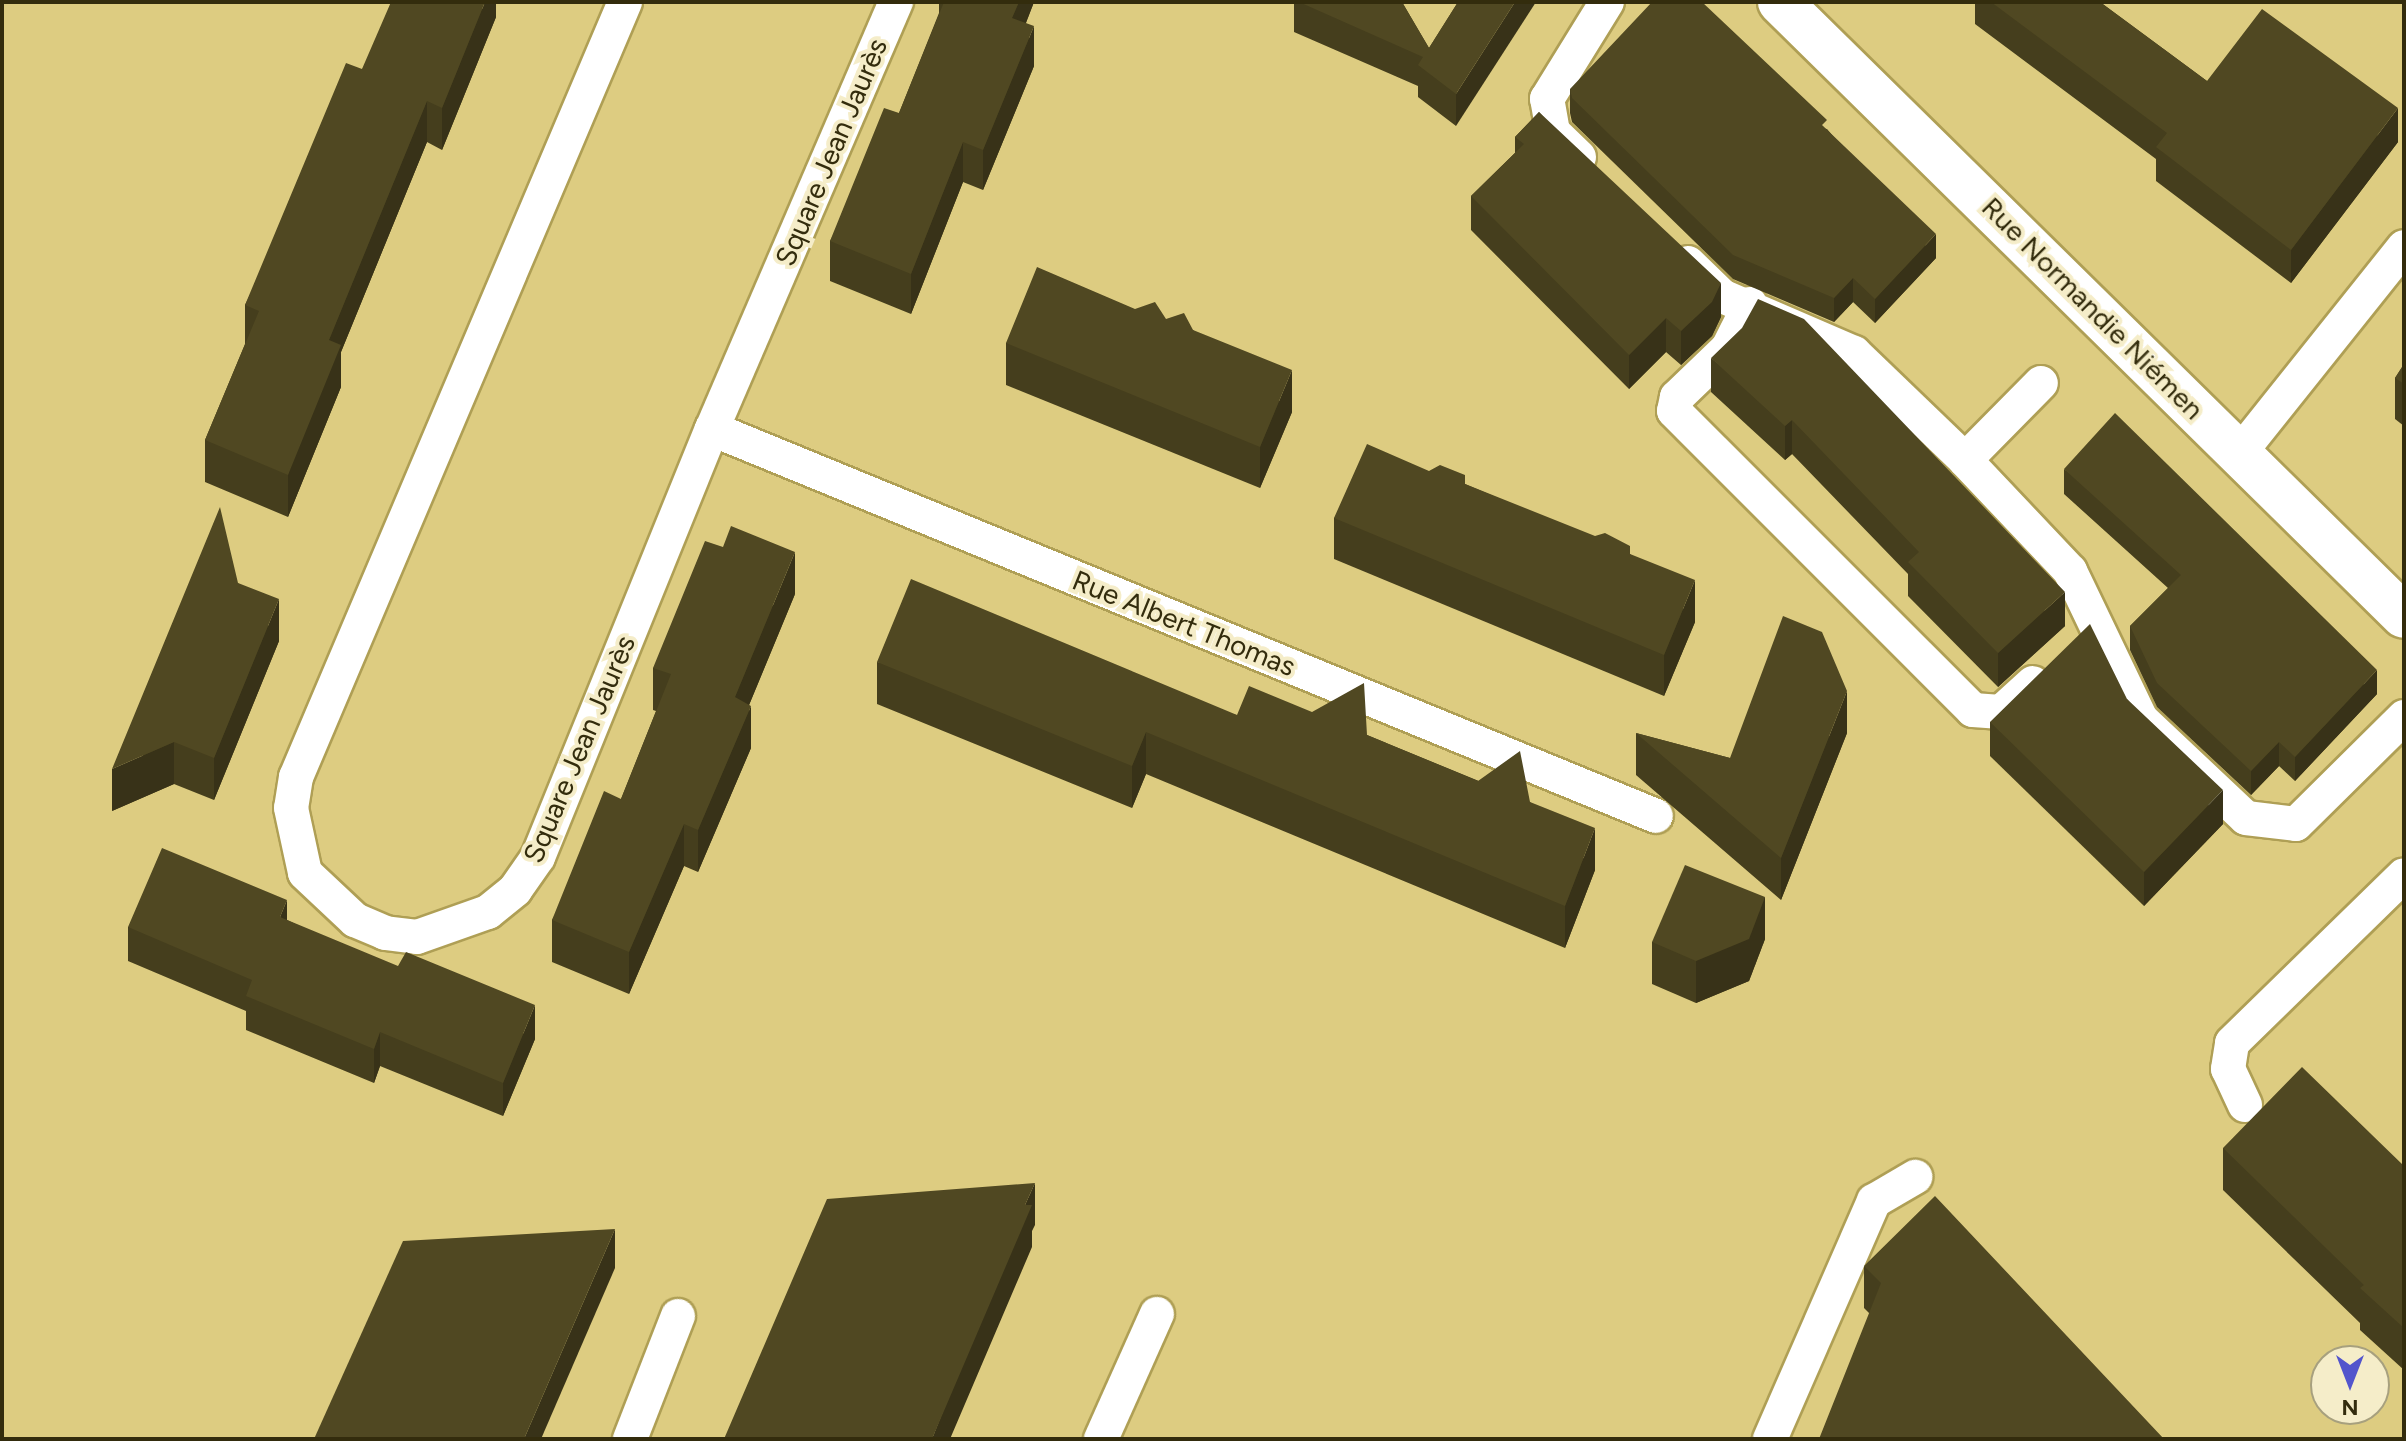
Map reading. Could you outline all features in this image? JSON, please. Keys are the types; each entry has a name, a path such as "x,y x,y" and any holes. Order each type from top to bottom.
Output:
{"street":[{"name":"Rue Normandie Niémen","path":"1780,2 2404,616"}],"lane":[{"name":"Square Jean Jaurès","path":"625,2 296,777 291,808 305,873 355,920 385,933 417,937 488,912 515,890 538,857 712,429 896,2"},
{"path":"1598,176 1553,132 1547,99 1607,2"},
{"path":"1666,241 1722,296 1750,304 1854,353 1965,460 2070,571 2074,646 2141,719 2246,818 2296,824 2404,717"},
{"path":"2238,455 2404,247"},
{"path":"1750,304 1728,348 1677,397 1674,411 1973,710 2001,712 2074,646"},
{"path":"1965,460 2041,383"},
{"name":"Rue Albert Thomas","path":"712,429 1656,816"},
{"path":"2245,1105 2228,1069 2232,1043 2404,875"},
{"path":"1770,1439 1874,1201 1915,1177"},
{"path":"1101,1439 1157,1314"},
{"path":"630,1439 678,1316"}],"building":[{"path":"391,2 485,2 442,108 427,101 329,340 341,345 288,475 205,440 259,311 245,305 346,63 362,69"},
{"path":"944,2 1019,2 1012,18 1034,26 983,150 963,142 911,274 830,241 884,108 899,113"},
{"path":"1299,2 1402,2 1429,48 1458,2 1515,2 1456,94 1418,65 1423,57"},
{"path":"1652,2 1702,2 1827,120 1822,125 1936,234 1875,299 1853,278 1834,298 1733,255 1572,98 1570,89"},
{"path":"1991,2 2100,2 2207,81 2262,9 2398,108 2291,250 2156,147 2167,133"},
{"path":"1539,112 1721,283 1712,302 1681,331 1666,318 1629,355 1471,196 1524,144 1515,137"},
{"path":"1037,267 1135,309 1155,302 1166,319 1184,313 1193,330 1292,370 1260,447 1006,343"},
{"path":"1758,299 1804,319 2065,592 1998,653 1908,562 1919,552 1792,420 1785,426 1711,358 1742,328"},
{"path":"2404,364 2404,384 2395,378"},
{"path":"2115,413 2377,670 2295,757 2279,742 2251,771 2157,683 2130,626 2181,575 2064,469"},
{"path":"1367,444 1429,471 1440,465 1465,475 1465,484 1595,536 1605,533 1630,546 1630,554 1695,580 1664,655 1334,518"},
{"path":"220,507 238,583 279,599 214,758 174,742 112,769"},
{"path":"731,526 795,552 735,697 751,706 698,830 684,824 629,952 552,920 604,791 621,799 671,674 653,668 705,541 723,547"},
{"path":"911,579 1237,715 1249,686 1312,712 1364,683 1367,735 1478,781 1520,751 1530,802 1595,828 1565,906 1146,732 1132,766 877,662"},
{"path":"1783,616 1822,632 1847,691 1781,858 1636,733 1730,758"},
{"path":"2090,624 2127,699 2223,790 2144,872 1990,722"},
{"path":"162,848 287,900 280,917 398,966 406,952 535,1005 503,1083 380,1032 374,1049 246,996 252,980 128,927"},
{"path":"1685,865 1765,897 1749,939 1696,961 1652,942"},
{"path":"2302,1067 2404,1166 2404,1328 2360,1288 2364,1285 2223,1148"},
{"path":"1035,1183 1025,1205 1032,1205 932,1439 724,1439 827,1199"},
{"path":"1935,1196 2164,1439 1819,1439 1881,1283 1864,1266"},
{"path":"615,1229 524,1439 314,1439 403,1241"}]}
